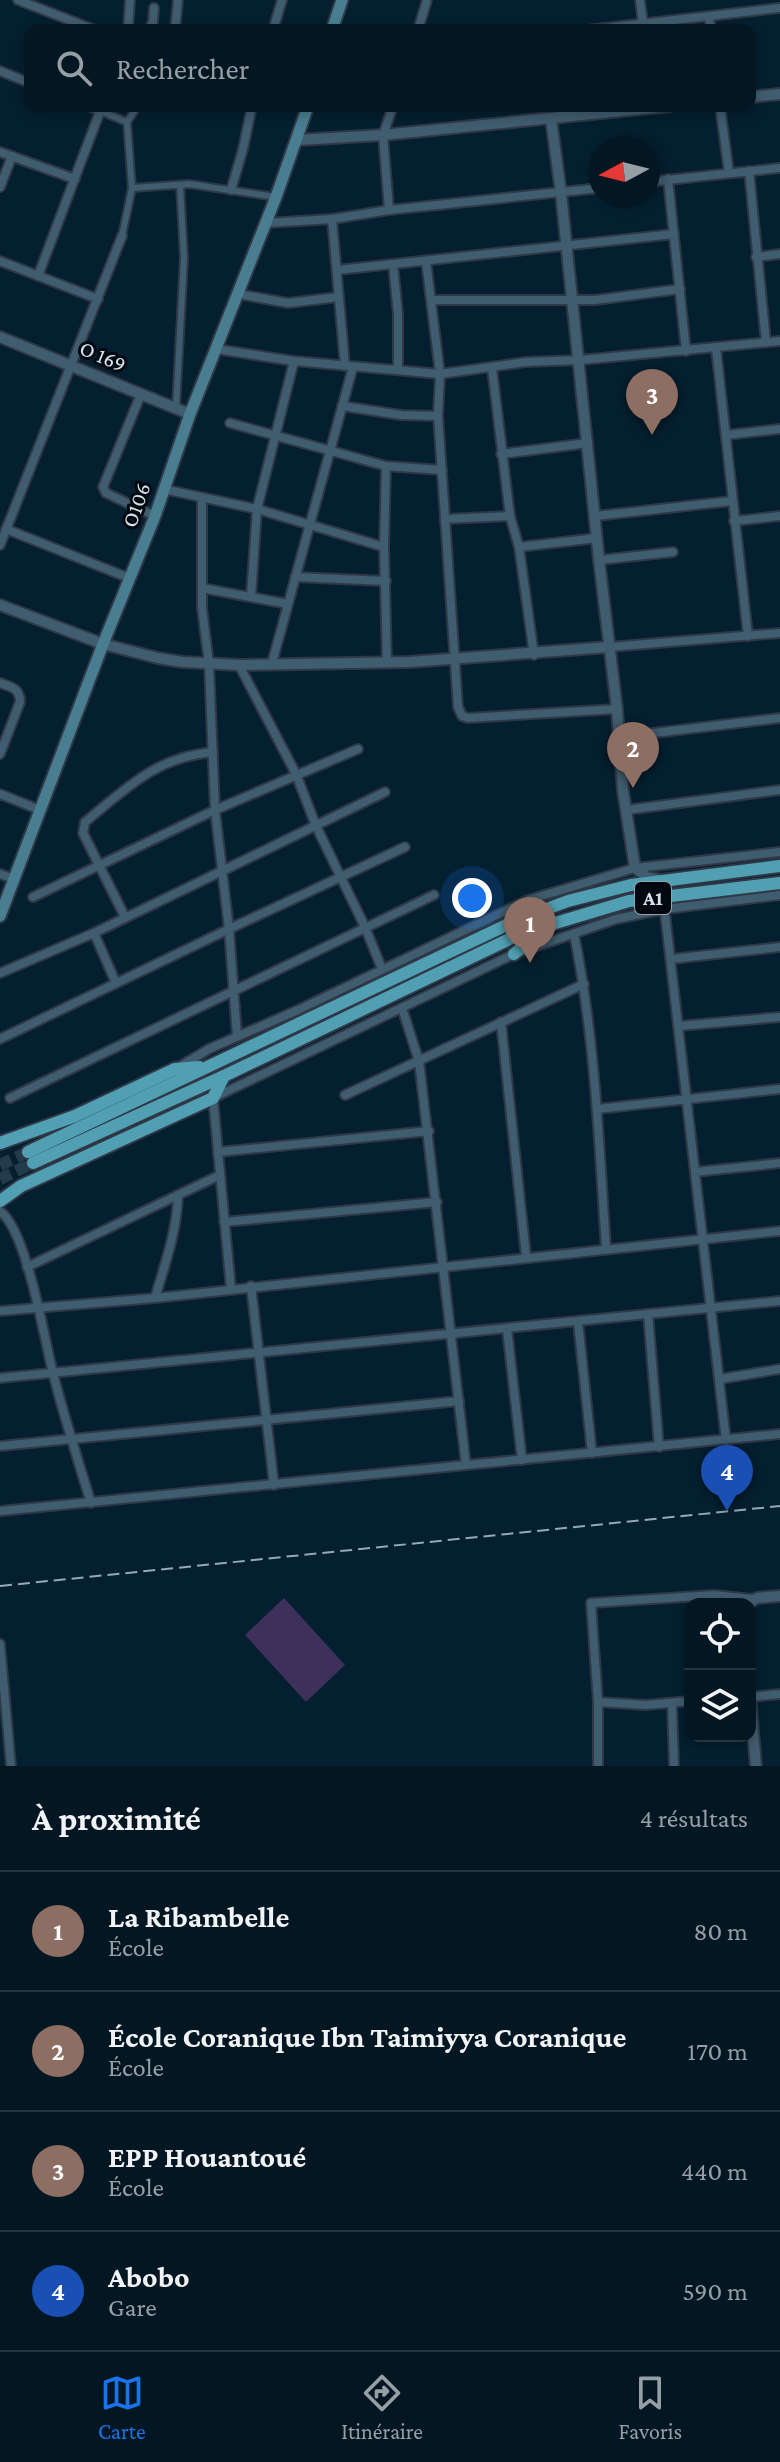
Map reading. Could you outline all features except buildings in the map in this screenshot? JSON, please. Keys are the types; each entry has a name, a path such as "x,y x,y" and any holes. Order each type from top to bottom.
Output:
{"main road":[{"path":"334,24 342,0"},
{"name":"O106","path":"0,916 155,516 190,414 276,197 306,112"},
{"name":"A1","path":"780,866 631,885 568,901 517,920 206,1066 31,1158 224,1076 522,933 629,901 664,903 780,883"},
{"path":"514,954 550,924"},
{"path":"0,1143 75,1116 175,1069 206,1066"},
{"path":"0,1201 21,1186 213,1098 224,1076"}],"street":[{"path":"18,0 80,24"},
{"path":"128,24 130,0"},
{"path":"176,24 178,0"},
{"path":"275,24 282,0"},
{"path":"420,24 427,0"},
{"path":"640,0 643,24 780,8"},
{"path":"152,24 154,8"},
{"path":"709,17 710,24"},
{"path":"0,71 24,81"},
{"path":"756,96 780,94"},
{"path":"38,276 100,112"},
{"path":"108,112 127,122"},
{"path":"0,545 122,236 132,188 127,122 134,112"},
{"path":"231,190 251,112"},
{"path":"389,210 383,135 391,112"},
{"path":"550,112 580,360 626,810 635,868 647,877 665,880"},
{"path":"297,140 383,135 615,112"},
{"path":"721,112 729,173"},
{"path":"0,152 75,179"},
{"path":"0,187 12,156"},
{"path":"660,180 780,168"},
{"path":"749,171 766,342"},
{"path":"668,179 686,351"},
{"path":"132,188 189,184 276,197"},
{"path":"176,408 184,258 180,185"},
{"path":"266,223 332,219 389,210 588,190"},
{"path":"272,663 342,406 349,367 332,219"},
{"path":"337,270 674,234"},
{"path":"756,257 780,254"},
{"path":"0,261 98,299"},
{"path":"426,261 440,374 438,416 458,707 462,716 468,718 617,709"},
{"path":"393,264 398,314 398,370"},
{"path":"432,300 595,300 680,289"},
{"path":"238,294 288,303 339,297"},
{"name":"O 169","path":"0,338 190,414"},
{"path":"216,349 294,361 440,374 526,362 580,360 780,341"},
{"path":"716,348 748,636"},
{"path":"251,597 257,509 294,361"},
{"path":"492,368 510,516 519,547 534,655"},
{"path":"141,394 103,487 106,493 155,516"},
{"path":"342,406 401,415 438,416"},
{"path":"230,423 386,466 442,470"},
{"path":"726,435 780,429"},
{"path":"501,454 588,443"},
{"path":"386,466 384,547 387,663"},
{"path":"163,489 257,509 384,547"},
{"path":"202,499 203,627 209,664 215,810 229,929 237,1036"},
{"path":"595,516 732,501"},
{"path":"445,519 510,516"},
{"path":"734,521 780,516"},
{"path":"6,529 129,578"},
{"path":"519,547 597,538"},
{"path":"599,560 673,552"},
{"path":"295,577 386,581"},
{"path":"202,588 288,604"},
{"path":"0,605 103,644 169,661 209,664 387,663 534,655 780,633"},
{"path":"239,665 296,774 316,826 382,969"},
{"path":"0,683 17,690 20,702 0,754"},
{"path":"620,737 780,718"},
{"path":"33,897 215,810 358,749"},
{"path":"125,917 83,833 85,822 142,776 164,763 213,752"},
{"path":"626,810 780,790"},
{"path":"0,973 94,933 385,792"},
{"path":"0,794 40,810"},
{"path":"0,1039 405,847"},
{"path":"175,1069 237,1036 528,900 635,868 780,852"},
{"path":"0,874 14,879"},
{"path":"10,1098 434,895"},
{"path":"231,1289 213,1098 514,954 664,903 780,895"},
{"path":"664,903 726,1440"},
{"path":"94,933 116,983"},
{"path":"574,934 584,984 597,1109 606,1248"},
{"path":"671,959 780,947"},
{"path":"345,1095 584,984"},
{"path":"402,1008 419,1061 429,1131 466,1465"},
{"path":"679,1026 780,1017"},
{"path":"501,1022 526,1256"},
{"path":"597,1109 780,1089"},
{"path":"218,1152 429,1131"},
{"path":"695,1172 780,1163"},
{"path":"27,1267 220,1175"},
{"path":"155,1298 178,1217 178,1195"},
{"path":"224,1222 437,1202"},
{"path":"0,1211 11,1222 27,1267 91,1503"},
{"path":"0,1311 155,1298 780,1231"},
{"path":"251,1286 274,1485"},
{"path":"0,1378 780,1301"},
{"path":"648,1314 659,1447"},
{"path":"578,1322 592,1453"},
{"path":"507,1329 522,1460"},
{"path":"720,1379 780,1369"},
{"path":"0,1446 459,1401"},
{"path":"0,1511 780,1434"},
{"path":"598,1766 598,1702 591,1603 714,1595 729,1598"},
{"path":"756,1601 780,1596"},
{"path":"0,1644 4,1730 11,1766"},
{"path":"756,1697 780,1694"},
{"path":"598,1702 634,1705 684,1702"},
{"path":"672,1703 674,1766"},
{"path":"754,1742 756,1766"}],"shaded area":[{"path":"284,1598 345,1665 306,1702 245,1635"}],"tunnel":[{"path":"0,1165 28,1152"},
{"path":"0,1179 33,1163"}],"railway":[{"path":"0,1586 780,1506"}],"place":[{"name":"EPP Houantoué","path":"652,435"},
{"name":"École Coranique Ibn Taimiyya Coranique","path":"633,788"},
{"name":"La Ribambelle","path":"530,963"},
{"name":"Abobo","path":"727,1511"}]}
